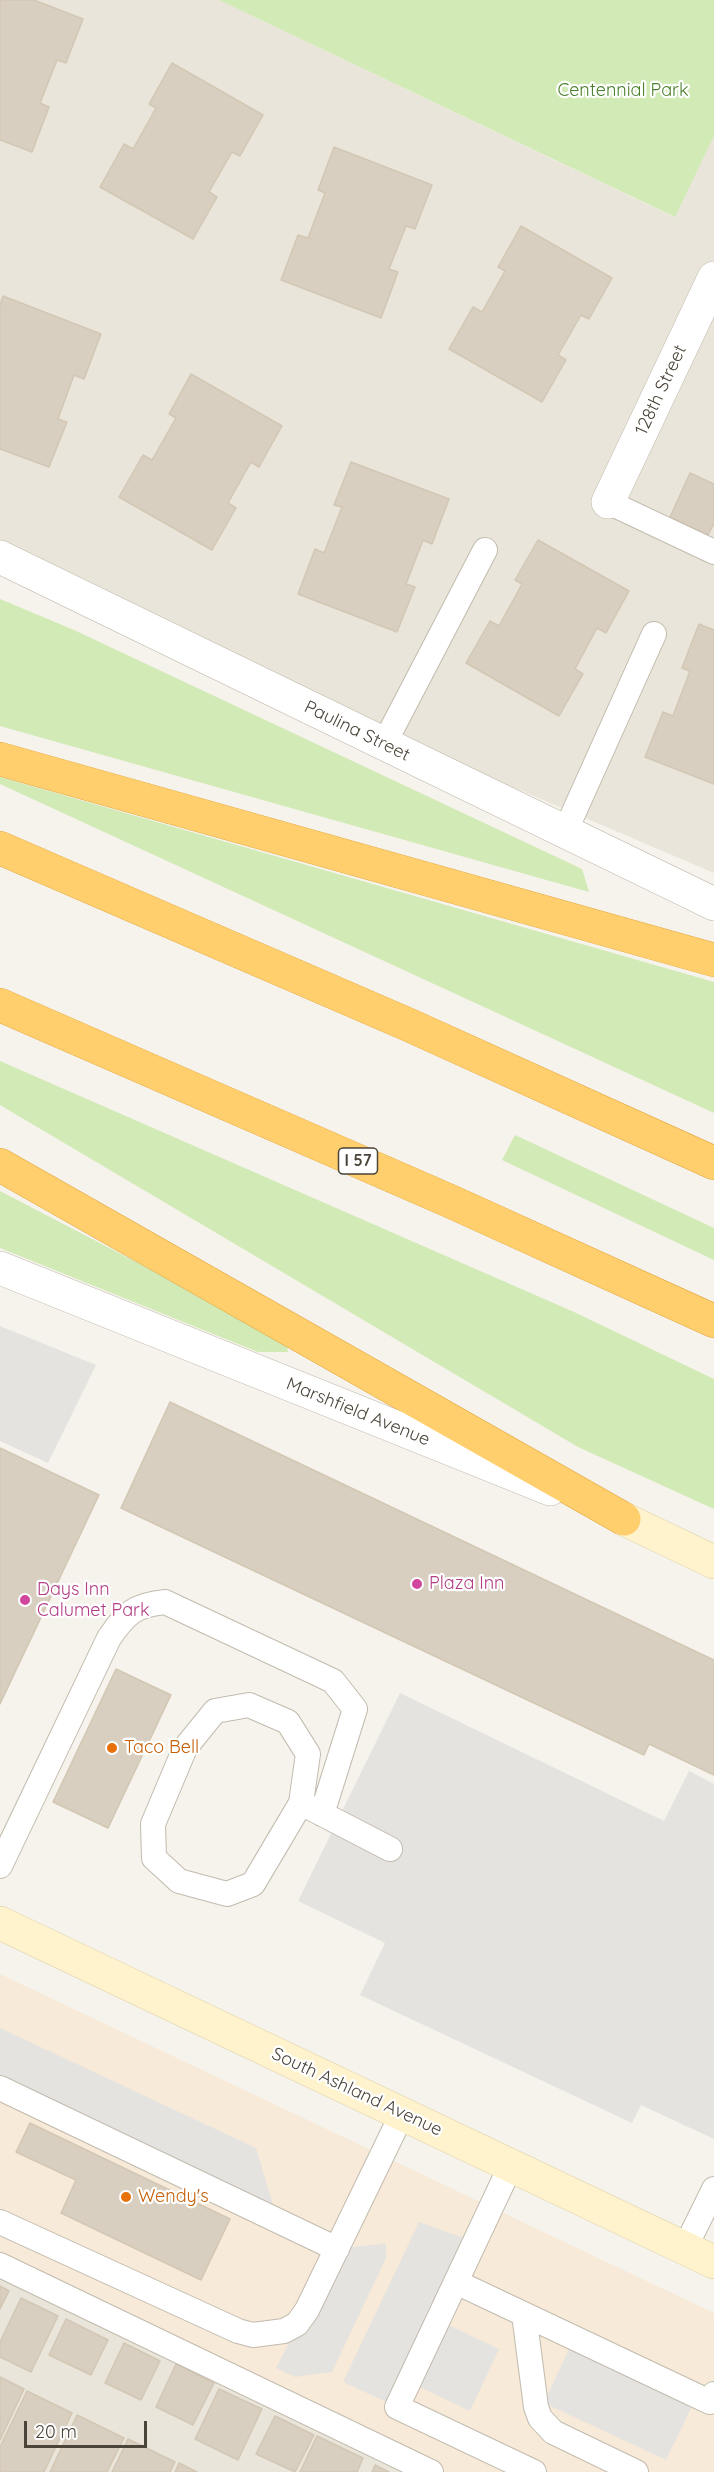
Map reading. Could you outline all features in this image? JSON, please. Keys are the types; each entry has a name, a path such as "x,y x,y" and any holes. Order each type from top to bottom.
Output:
{"highway":[{"path":"0,759 714,960"},
{"path":"0,848 409,1025 714,1163"},
{"name":"I 57","path":"0,1005 452,1202 714,1321"},
{"path":"0,1166 624,1519"}],"main road":[{"name":"Marshfield Avenue","path":"624,1519 714,1562"},
{"name":"South Ashland Avenue","path":"0,1923 700,2255"}],"street":[{"name":"128th Street","path":"608,502 714,278"},
{"name":"Paulina Street","path":"0,557 714,904"},
{"name":"Marshfield Avenue","path":"0,1268 624,1519"}],"lane":[{"path":"608,502 714,552"},
{"path":"384,744 485,550"},
{"path":"565,832 654,634"},
{"path":"0,1866 109,1638 123,1619 142,1604 165,1602 333,1681 355,1709 322,1814"},
{"path":"249,1705 288,1722 308,1754 301,1803 253,1884 227,1894 179,1881 154,1858 153,1824 185,1748 215,1711 249,1705"},
{"path":"301,1803 390,1849"},
{"path":"0,2088 337,2248"},
{"path":"0,2222 214,2323 253,2335 284,2331 297,2324 402,2114"},
{"path":"511,2165 397,2407 534,2472"},
{"path":"700,2255 714,2189"},
{"path":"0,2265 431,2472"},
{"path":"456,2282 710,2402 714,2394"},
{"path":"524,2314 536,2407 540,2418 554,2432 636,2472"}],"shaded area":[{"path":"0,0 219,0 674,217 714,136 714,873 0,568"},
{"path":"0,1326 96,1365 48,1463 0,1441"},
{"path":"400,1693 664,1821 689,1771 714,1784 714,2139 641,2105 632,2123 360,1995 385,1943 298,1901"},
{"path":"0,1974 714,2313 714,2472 408,2472 0,2279"},
{"path":"0,2028 256,2148 278,2221 0,2088"},
{"path":"419,2222 475,2242 438,2320 499,2349 470,2411 409,2382 397,2407 343,2382"},
{"path":"386,2243 386,2258 332,2372 295,2377 276,2368 337,2249"},
{"path":"0,2279 408,2472 0,2472"},
{"path":"574,2338 697,2396 666,2460 544,2403"}],"green space":[{"name":"Centennial Park","path":"219,0 714,0 714,136 675,217"},
{"path":"0,599 74,630 582,869 589,892 0,726"},
{"path":"0,777 714,982 714,1113 0,784"},
{"path":"0,1061 574,1312 714,1379 714,1509 578,1447 0,1105"},
{"path":"515,1135 714,1228 714,1260 502,1160"},
{"path":"0,1191 286,1340 288,1352 258,1352 0,1248"}],"building":[{"path":"0,0 34,0 83,19 66,63 57,60 40,103 49,107 32,152 0,140"},
{"path":"172,63 263,115 240,156 232,152 209,192 217,197 193,239 100,187 124,144 133,149 156,108 149,104"},
{"path":"334,147 432,185 415,229 406,226 389,269 398,272 381,318 281,280 298,235 308,238 325,193 318,190"},
{"path":"521,226 612,278 589,319 581,315 558,355 566,360 542,402 449,349 473,307 482,312 505,271 498,267"},
{"path":"3,296 101,334 84,379 74,375 58,419 67,422 49,467 0,449 0,305"},
{"path":"191,374 282,426 259,467 251,462 228,503 236,508 212,550 119,497 143,455 152,460 176,418 169,414"},
{"path":"351,462 449,499 432,544 423,540 406,584 415,587 397,632 298,594 315,549 324,553 342,507 334,505"},
{"path":"690,473 714,484 714,523 708,535 670,517"},
{"path":"538,540 629,591 606,633 597,628 575,669 583,674 559,716 466,663 490,621 499,626 522,584 515,580"},
{"path":"699,624 714,630 714,784 645,757 663,712 673,716 690,671 682,668"},
{"name":"Plaza Inn","path":"170,1402 714,1660 714,1775 649,1744 644,1755 121,1508"},
{"name":"Days Inn Calumet Park","path":"0,1448 99,1495 0,1704"},
{"name":"Taco Bell","path":"116,1669 171,1695 108,1828 53,1802"},
{"name":"Wendy's","path":"30,2123 230,2219 201,2280 61,2213 76,2180 16,2152"},
{"path":"0,2286 9,2291 0,2309"},
{"path":"21,2298 58,2316 31,2372 0,2357 0,2342"},
{"path":"66,2319 108,2340 91,2375 49,2355"},
{"path":"124,2343 160,2361 141,2400 105,2383"},
{"path":"176,2364 214,2383 193,2425 156,2407"},
{"path":"0,2377 24,2389 0,2440"},
{"path":"219,2389 262,2409 238,2460 195,2439"},
{"path":"27,2391 72,2413 44,2472 0,2472 0,2447"},
{"path":"77,2415 124,2438 107,2472 50,2472"},
{"path":"275,2416 314,2435 295,2472 256,2454"},
{"path":"317,2436 363,2458 357,2472 300,2472"},
{"path":"128,2439 175,2462 170,2472 112,2472"},
{"path":"179,2463 197,2472 175,2472"},
{"path":"375,2465 389,2472 372,2472"}],"place":[{"name":"Plaza Inn","path":"417,1584"},
{"name":"Days Inn Calumet Park","path":"25,1600"},
{"name":"Taco Bell","path":"112,1748"},
{"name":"Wendy's","path":"126,2197"}]}
